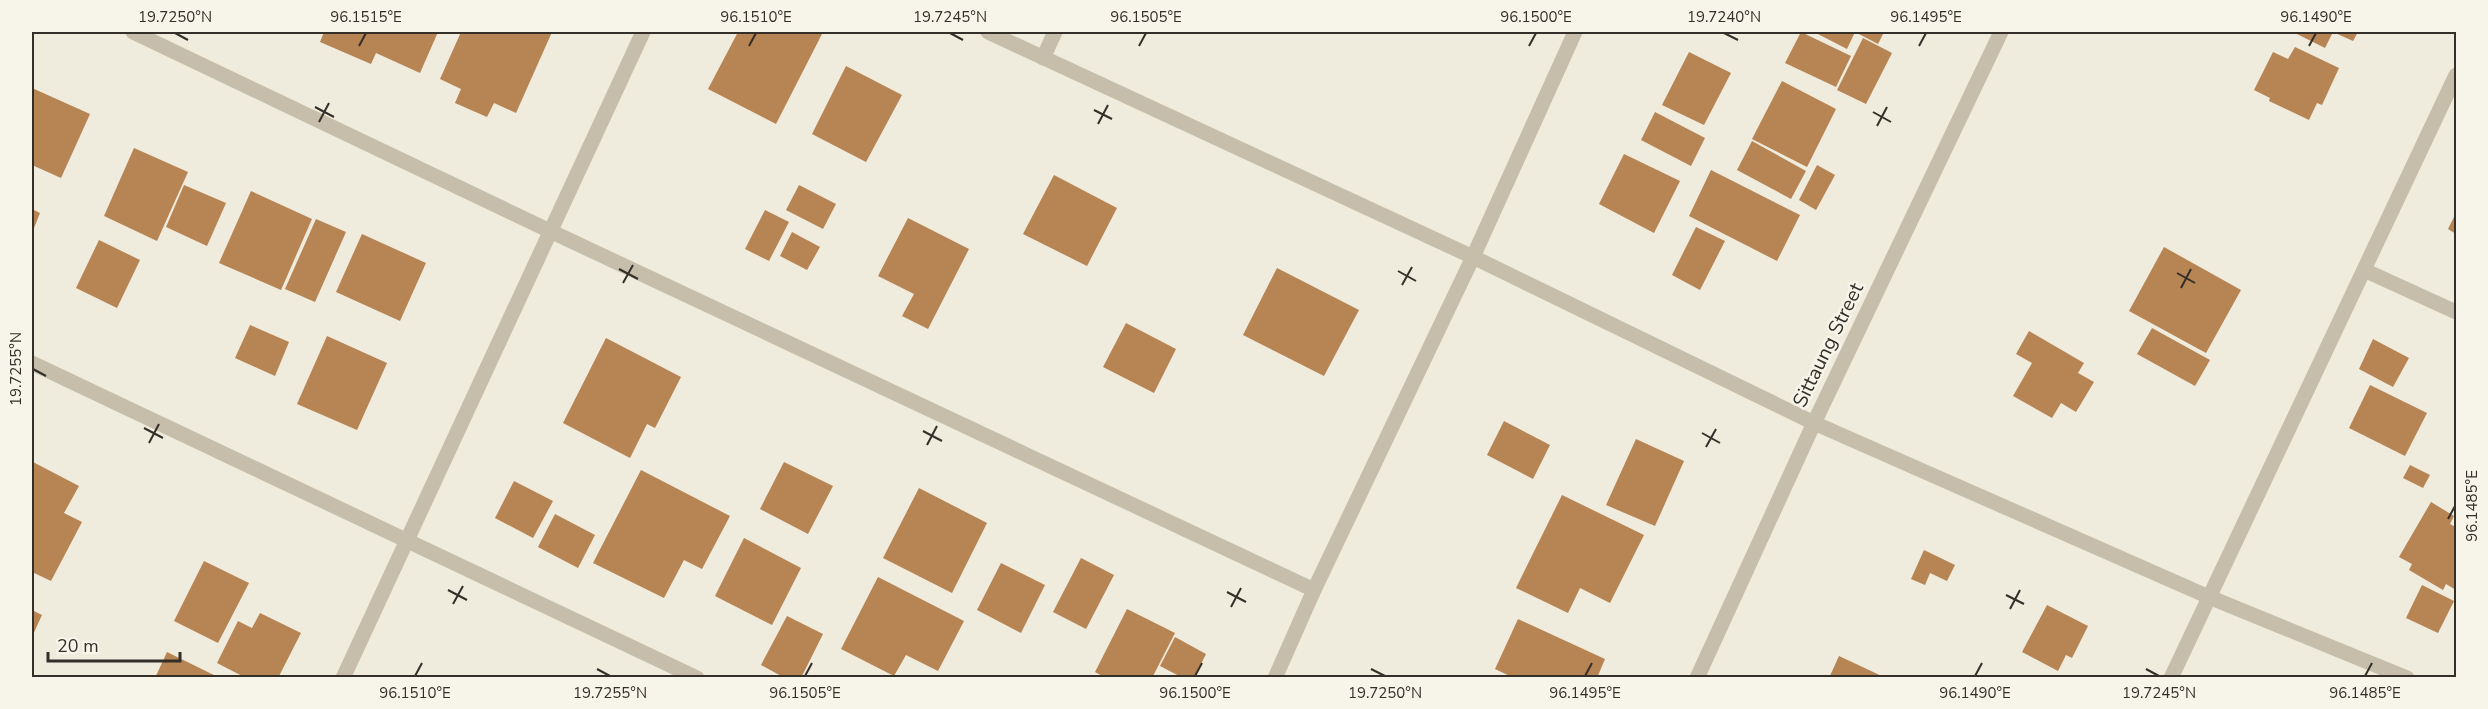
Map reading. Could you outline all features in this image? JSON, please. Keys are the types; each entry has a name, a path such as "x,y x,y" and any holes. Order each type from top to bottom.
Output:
{"street":[{"path":"134,32 550,231 1314,590"},
{"path":"343,678 643,32"},
{"path":"988,32 1473,257 1814,423 2210,597 2407,678"},
{"path":"1043,58 1055,32"},
{"path":"1275,678 1314,590 1473,257 1575,32"},
{"name":"Sittaung Street","path":"1697,678 1814,423 2001,32"},
{"path":"2171,678 2457,75"},
{"path":"2364,270 2457,312"},
{"path":"32,363 697,678"}],"building":[{"path":"324,32 438,32 420,73 376,53 371,64 320,42"},
{"path":"461,32 552,32 516,113 494,103 487,117 455,103 461,89 440,79"},
{"path":"738,32 817,32 822,34 776,124 708,89"},
{"path":"1801,32 1851,56 1836,87 1785,63"},
{"path":"1814,32 1855,32 1847,49"},
{"path":"1855,32 1884,32 1878,44"},
{"path":"2293,32 2333,32 2325,48"},
{"path":"2333,32 2358,32 2353,41"},
{"path":"1863,38 1892,53 1866,104 1837,90"},
{"path":"2295,47 2339,68 2322,105 2317,103 2309,120 2269,101 2270,98 2254,90 2273,52 2288,59"},
{"path":"1689,52 1731,73 1704,125 1662,105"},
{"path":"846,66 902,95 866,162 812,134"},
{"path":"1782,81 1836,109 1807,167 1752,139"},
{"path":"32,88 90,114 61,178 32,165"},
{"path":"1655,112 1705,138 1691,166 1641,140"},
{"path":"1752,141 1806,171 1791,199 1737,170"},
{"path":"134,148 188,172 157,241 104,216"},
{"path":"1624,154 1680,181 1654,233 1599,204"},
{"path":"1817,165 1835,175 1816,210 1799,200"},
{"path":"1711,170 1800,215 1777,261 1689,216"},
{"path":"1054,175 1117,208 1087,266 1023,234"},
{"path":"184,185 226,203 207,246 166,227"},
{"path":"799,185 836,204 823,229 786,210"},
{"path":"251,191 312,219 281,290 219,263"},
{"path":"32,209 40,213 32,233"},
{"path":"765,210 789,222 769,261 745,249"},
{"path":"2456,213 2456,234 2448,229"},
{"path":"908,218 969,249 928,329 902,316 914,294 878,276"},
{"path":"316,219 346,232 315,302 285,289"},
{"path":"1696,227 1725,241 1700,290 1672,275"},
{"path":"792,232 820,247 807,270 780,256"},
{"path":"362,234 426,263 400,321 336,292"},
{"path":"99,240 140,260 117,308 76,288"},
{"path":"2164,247 2241,290 2206,353 2129,311"},
{"path":"1277,268 1359,310 1324,376 1243,335"},
{"path":"1126,323 1176,349 1154,393 1103,367"},
{"path":"250,325 289,342 275,376 235,358"},
{"path":"2152,328 2210,360 2195,386 2137,354"},
{"path":"2029,331 2084,363 2078,373 2094,382 2076,412 2061,403 2052,418 2013,396 2032,363 2016,354"},
{"path":"327,336 387,363 357,430 297,404"},
{"path":"606,338 681,377 655,428 647,424 630,458 563,423"},
{"path":"2373,339 2409,358 2393,387 2359,369"},
{"path":"2370,385 2427,413 2405,456 2349,428"},
{"path":"1504,421 1550,445 1533,479 1487,455"},
{"path":"1636,439 1684,461 1655,526 1606,505"},
{"path":"33,462 79,486 64,513 82,522 51,581 32,572"},
{"path":"784,462 833,486 808,534 760,509"},
{"path":"2410,465 2430,475 2423,488 2403,478"},
{"path":"641,470 730,516 702,569 684,560 664,598 593,563"},
{"path":"514,481 553,501 533,538 495,518"},
{"path":"919,488 987,523 952,593 883,558"},
{"path":"1562,495 1644,535 1610,603 1580,588 1568,613 1516,588"},
{"path":"2431,502 2454,516 2450,524 2456,527 2456,590 2446,584 2443,590 2409,570 2412,564 2399,557"},
{"path":"555,514 595,535 578,568 538,547"},
{"path":"744,538 801,568 772,625 715,596"},
{"path":"1924,550 1955,565 1947,581 1930,573 1925,585 1911,579"},
{"path":"1081,558 1114,575 1086,629 1053,612"},
{"path":"204,561 249,583 218,643 174,621"},
{"path":"1001,563 1045,585 1021,633 977,610"},
{"path":"878,577 964,621 938,671 906,655 894,676 841,649"},
{"path":"2422,585 2454,601 2438,633 2406,618"},
{"path":"2047,605 2088,626 2072,658 2066,655 2058,671 2022,652"},
{"path":"1127,609 1175,633 1152,678 1106,678 1095,672"},
{"path":"32,610 42,615 32,637"},
{"path":"260,613 301,633 278,678 246,678 217,663 238,621 252,628"},
{"path":"787,616 823,634 801,678 785,678 761,665"},
{"path":"1518,619 1605,659 1597,678 1514,678 1495,669"},
{"path":"1175,637 1206,654 1194,678 1183,678 1160,666"},
{"path":"167,652 220,678 155,678"},
{"path":"1839,656 1886,678 1829,678"}]}
